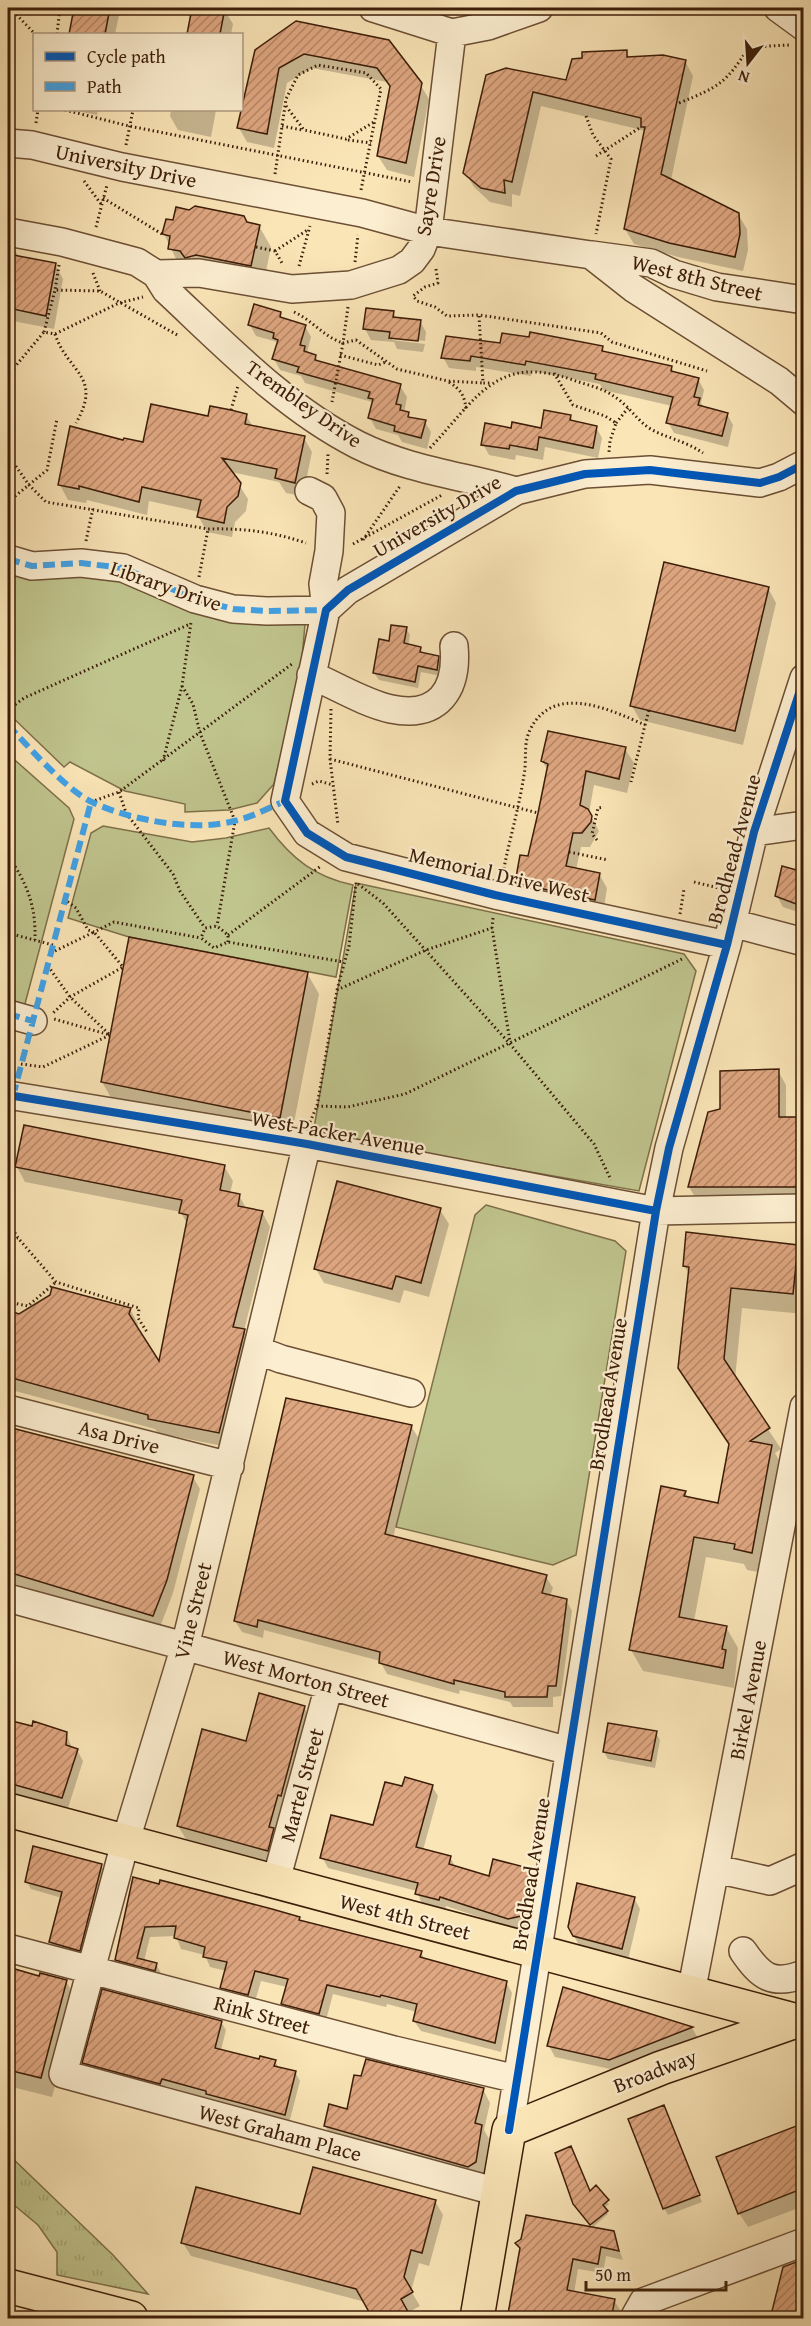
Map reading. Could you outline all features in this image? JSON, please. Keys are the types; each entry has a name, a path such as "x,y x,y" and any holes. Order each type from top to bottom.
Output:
{"main road":[{"name":"West 4th Street","path":"8,1810 275,1884 801,2020"},
{"name":"Broadway","path":"509,2130 661,2068 801,2020"},
{"name":"Brodhead Avenue","path":"477,2319 509,2130"},
{"path":"8,2286 130,2319"}],"street":[{"path":"373,8 452,33 488,26 539,8"},
{"path":"778,8 798,36"},
{"name":"Sayre Drive","path":"8,232 62,242 137,262 156,274 199,273 293,286 351,285 383,276 411,261 424,240 434,186 452,33"},
{"name":"University Drive","path":"8,143 32,145 313,217 424,240 593,247 633,288 739,355 804,402"},
{"name":"West 8th Street","path":"593,247 651,263 674,274 717,287 804,300"},
{"name":"Trembley Drive","path":"156,274 166,290 261,379 358,445 413,467 472,478 516,491"},
{"name":"University Drive","path":"326,610 348,590 379,570 432,543 516,491 550,481 609,471 650,470 716,483 760,483 804,464"},
{"path":"309,491 323,498 331,513 329,550 323,584 326,610 317,645 321,679 392,709 411,711 428,707 442,700 451,687 456,666 454,646"},
{"name":"Library Drive","path":"8,559 32,566 102,564 131,571 195,599 233,609 326,610"},
{"name":"Brodhead Avenue","path":"509,2130 656,1211 669,1148 729,934 754,832 804,678"},
{"name":"Memorial Drive West","path":"321,679 285,801 307,833 334,861 495,895 729,934 804,942"},
{"path":"754,832 804,825"},
{"name":"West Packer Avenue","path":"10,1095 307,1144 656,1211 804,1208"},
{"name":"Vine Street","path":"63,2074 125,1843 185,1646 307,1144"},
{"path":"257,1350 282,1359 411,1393"},
{"name":"Birkel Avenue","path":"691,1993 804,1407"},
{"name":"Asa Drive","path":"8,1409 33,1424 230,1466"},
{"name":"West Morton Street","path":"8,1598 569,1751"},
{"name":"Martel Street","path":"275,1884 328,1686"},
{"path":"716,1869 770,1881 804,1866"},
{"name":"Rink Street","path":"8,1948 394,2050 517,2079"},
{"path":"743,1951 755,1969 772,1978 787,1980 804,1974"},
{"name":"West Graham Place","path":"63,2074 498,2192"},
{"path":"634,2319 643,2302 804,2242"}],"path":[{"path":"10,8 34,33"},
{"path":"57,33 60,8"},
{"path":"679,103 706,92 730,77 749,47 798,36"},
{"path":"285,106 304,130"},
{"path":"36,119 38,111"},
{"path":"69,111 129,126 434,186"},
{"path":"586,116 592,135 611,159 593,247"},
{"path":"346,139 375,122"},
{"path":"282,126 371,143"},
{"path":"596,156 641,127"},
{"path":"83,180 101,204"},
{"path":"94,233 106,186"},
{"path":"103,198 162,234"},
{"path":"275,251 313,217"},
{"path":"293,286 313,217"},
{"path":"424,240 435,265 438,284 419,291 413,296 417,301 435,307 447,316 479,315 601,333 612,342 707,371"},
{"path":"44,332 56,290 62,242"},
{"path":"256,247 275,251"},
{"path":"275,251 293,286"},
{"path":"56,290 100,291 181,337"},
{"path":"479,315 483,383 492,383"},
{"path":"55,334 59,347 81,374 87,391 84,408 76,423"},
{"path":"340,355 378,365 386,362"},
{"path":"362,541 413,467 492,383 512,372 532,370 554,373 612,394 648,427 678,438 704,454 718,467 716,483"},
{"path":"554,373 573,405 616,423"},
{"path":"231,410 240,379"},
{"path":"448,381 460,389 466,399 466,410"},
{"path":"609,471 609,441 616,423 628,408"},
{"path":"8,502 47,470 57,419"},
{"path":"8,455 29,485 46,502 93,508 208,529 195,599"},
{"path":"81,563 93,508"},
{"path":"8,710 24,698 191,623 182,686 163,761"},
{"path":"91,802 119,792 317,645"},
{"path":"228,935 334,861 339,831 321,679"},
{"path":"182,686 193,704 200,733 235,821 217,926"},
{"path":"503,872 525,772 525,755 530,730 550,710 575,702 586,702 645,725"},
{"path":"631,782 648,710"},
{"path":"330,759 538,813"},
{"path":"119,792 126,813 173,874 180,891 205,928"},
{"path":"597,840 592,834 593,822 598,808 604,807"},
{"path":"569,852 608,860"},
{"path":"8,855 31,898 36,916 35,940"},
{"path":"694,882 708,885"},
{"path":"311,1114 318,1106 337,990 349,946 356,883 383,903 510,1044 594,1144 608,1172"},
{"path":"679,918 684,889"},
{"path":"64,899 76,908 88,930 94,932 123,967 70,997 48,1018 110,1035"},
{"path":"51,953 114,922 201,938 214,948 228,942 344,962"},
{"path":"205,928 217,926 228,935"},
{"path":"201,938 205,928"},
{"path":"337,990 426,950 492,928 510,1044"},
{"path":"8,933 53,945"},
{"path":"228,935 228,942"},
{"path":"318,1106 348,1107 405,1094 683,958"},
{"path":"48,966 70,997 110,1035"},
{"path":"21,1064 43,1067 110,1035"},
{"path":"8,1221 18,1238 56,1282 139,1308 138,1318 147,1332"},
{"path":"8,1237 18,1238"},
{"path":"8,1302 28,1306 56,1282"}],"green space":[{"path":"8,566 86,573 299,620 305,624 301,670 274,784 257,803 229,810 185,812 185,804 125,791 70,762 64,767 8,713"},
{"path":"8,754 69,808 74,819 22,1015 8,1011"},
{"path":"103,826 192,842 226,838 269,828 286,849 305,865 339,882 353,885 336,977 129,937 68,918 91,833"},
{"path":"356,883 684,954 696,971 639,1191 313,1134"},
{"path":"486,1205 615,1241 626,1251 576,1555 553,1565 396,1527 475,1215"},
{"path":"8,2154 113,2255 148,2294 57,2275 57,2252 38,2225 8,2200"}],"building":[{"path":"74,8 110,8 105,33 69,33"},
{"path":"192,8 225,8 220,33 187,33"},
{"path":"296,21 389,40 422,83 406,163 377,156 390,86 377,68 304,54 279,68 267,134 237,128 241,111 243,111 255,50"},
{"path":"627,50 627,57 663,55 686,60 661,174 739,213 740,234 735,257 669,243 624,229 645,127 641,127 641,118 533,92 512,182 504,180 505,193 481,188 463,173 486,75 506,68 566,80 572,59 582,58 582,52"},
{"path":"195,206 244,216 247,222 260,225 251,266 196,255 185,258 180,251 168,249 170,236 162,234 166,219 173,220 176,207 189,210"},
{"path":"8,254 56,263 46,316 8,308"},
{"path":"254,304 281,312 280,317 306,325 300,345 305,346 304,351 316,355 315,360 401,384 396,404 401,405 400,410 409,412 408,417 426,420 421,438 394,431 395,426 368,418 373,399 368,398 370,392 297,372 299,367 272,359 278,340 273,338 274,333 248,325"},
{"path":"366,308 394,311 393,317 421,320 418,341 389,338 390,332 363,329"},
{"path":"530,332 603,346 602,351 672,366 671,371 699,378 694,397 700,398 698,405 728,413 722,436 666,423 673,397 595,379 596,374 526,361 525,365 471,356 470,361 441,358 446,336 500,343 502,333 529,337"},
{"path":"151,404 208,416 210,406 231,410 247,414 245,424 305,436 295,483 275,478 277,469 222,458 241,483 238,496 227,507 224,523 197,517 201,500 142,487 139,502 79,486 79,489 58,485 70,426 123,440 124,438 143,442"},
{"path":"544,410 571,415 570,420 597,426 593,448 539,437 537,450 510,445 509,449 481,445 485,423 511,428 512,422 541,428"},
{"path":"664,562 769,587 735,731 630,706"},
{"path":"391,625 407,627 404,643 421,647 420,652 439,656 437,670 418,666 415,682 373,673 379,639 389,641"},
{"path":"548,731 626,747 619,779 586,771 580,805 588,809 592,816 591,822 582,833 573,833 566,866 600,873 595,900 515,883 520,855 528,856 538,813 548,764 541,761"},
{"path":"782,866 804,872 804,907 775,896"},
{"path":"129,937 308,972 280,1118 101,1082"},
{"path":"779,1069 779,1117 804,1117 804,1187 688,1187 708,1112 720,1109 720,1071"},
{"path":"24,1125 225,1165 220,1190 240,1194 238,1206 263,1211 233,1327 245,1329 219,1433 148,1419 148,1415 8,1377 8,1310 19,1314 50,1295 52,1287 131,1308 129,1314 159,1361 188,1215 179,1213 182,1200 15,1167"},
{"path":"337,1181 441,1208 421,1283 396,1276 392,1289 314,1269"},
{"path":"686,1232 798,1245 793,1294 731,1288 724,1359 770,1428 750,1441 772,1445 752,1553 734,1549 735,1544 694,1537 679,1617 727,1626 722,1649 726,1650 723,1668 629,1650 661,1486 686,1491 684,1496 718,1503 729,1444 678,1368 689,1267 683,1266"},
{"path":"286,1398 412,1425 385,1534 547,1575 542,1593 567,1599 556,1686 548,1686 547,1697 505,1697 505,1692 454,1680 454,1684 379,1663 380,1652 258,1620 257,1627 234,1621"},
{"path":"8,1427 194,1475 167,1580 153,1616 8,1572"},
{"path":"259,1693 305,1706 281,1796 278,1795 269,1827 274,1828 268,1851 177,1826 202,1729 246,1741"},
{"path":"8,1720 32,1726 33,1721 67,1732 66,1745 78,1749 62,1798 8,1783"},
{"path":"608,1723 657,1731 651,1761 603,1752"},
{"path":"405,1777 433,1785 416,1847 451,1856 449,1864 489,1876 493,1859 532,1869 521,1916 508,1919 440,1897 439,1900 415,1894 418,1883 320,1858 331,1815 373,1825 385,1782 402,1786"},
{"path":"33,1846 102,1864 80,1951 49,1942 62,1892 25,1882"},
{"path":"133,1877 159,1884 160,1880 272,1909 300,1917 299,1920 422,1951 420,1957 507,1981 495,2043 413,2021 417,2004 381,1995 380,1997 327,1985 319,2014 281,2004 288,1979 255,1971 248,1995 220,1988 227,1962 203,1957 205,1947 174,1938 176,1926 145,1927 137,1958 157,1963 155,1971 115,1960"},
{"path":"577,1883 635,1897 622,1949 573,1936 568,1927"},
{"path":"8,1967 39,1976 40,1973 67,1980 41,2078 8,2070"},
{"path":"563,1987 693,2027 609,2060 547,2046"},
{"path":"102,1989 222,2021 215,2048 259,2059 260,2056 276,2060 274,2066 296,2071 285,2115 206,2094 206,2091 162,2079 160,2084 82,2063"},
{"path":"366,2059 484,2088 475,2123 482,2125 476,2162 468,2167 324,2126 329,2104 347,2109 354,2075 361,2076"},
{"path":"664,2105 700,2195 663,2209 628,2119"},
{"path":"804,2123 804,2188 738,2214 716,2157"},
{"path":"571,2146 590,2191 596,2185 609,2200 603,2205 608,2211 590,2225 573,2204 555,2153"},
{"path":"313,2167 436,2200 422,2253 411,2250 404,2277 413,2292 401,2299 412,2319 373,2319 356,2289 181,2243 196,2187 300,2214"},
{"path":"526,2215 614,2231 619,2251 601,2247 598,2264 573,2259 567,2290 615,2299 611,2319 507,2319 520,2248 515,2243 521,2239"},
{"path":"804,2259 804,2319 770,2319 783,2267"}],"marked path":[{"path":"8,559 32,566 81,563 123,568 195,599 233,609 326,610"},
{"path":"8,725 71,788 92,802 124,814 181,825 218,824 247,817 285,801"},
{"path":"13,1096 91,802"},
{"path":"8,1014 33,1021"}],"cycle path":[{"path":"727,945 495,895 346,857 307,833 285,801 326,610 348,590 516,491 585,474 650,470 760,483 779,477 804,464"},
{"path":"509,2130 656,1211 669,1148 727,945 754,832 804,678"},
{"path":"8,1095 307,1144 656,1211"}]}
